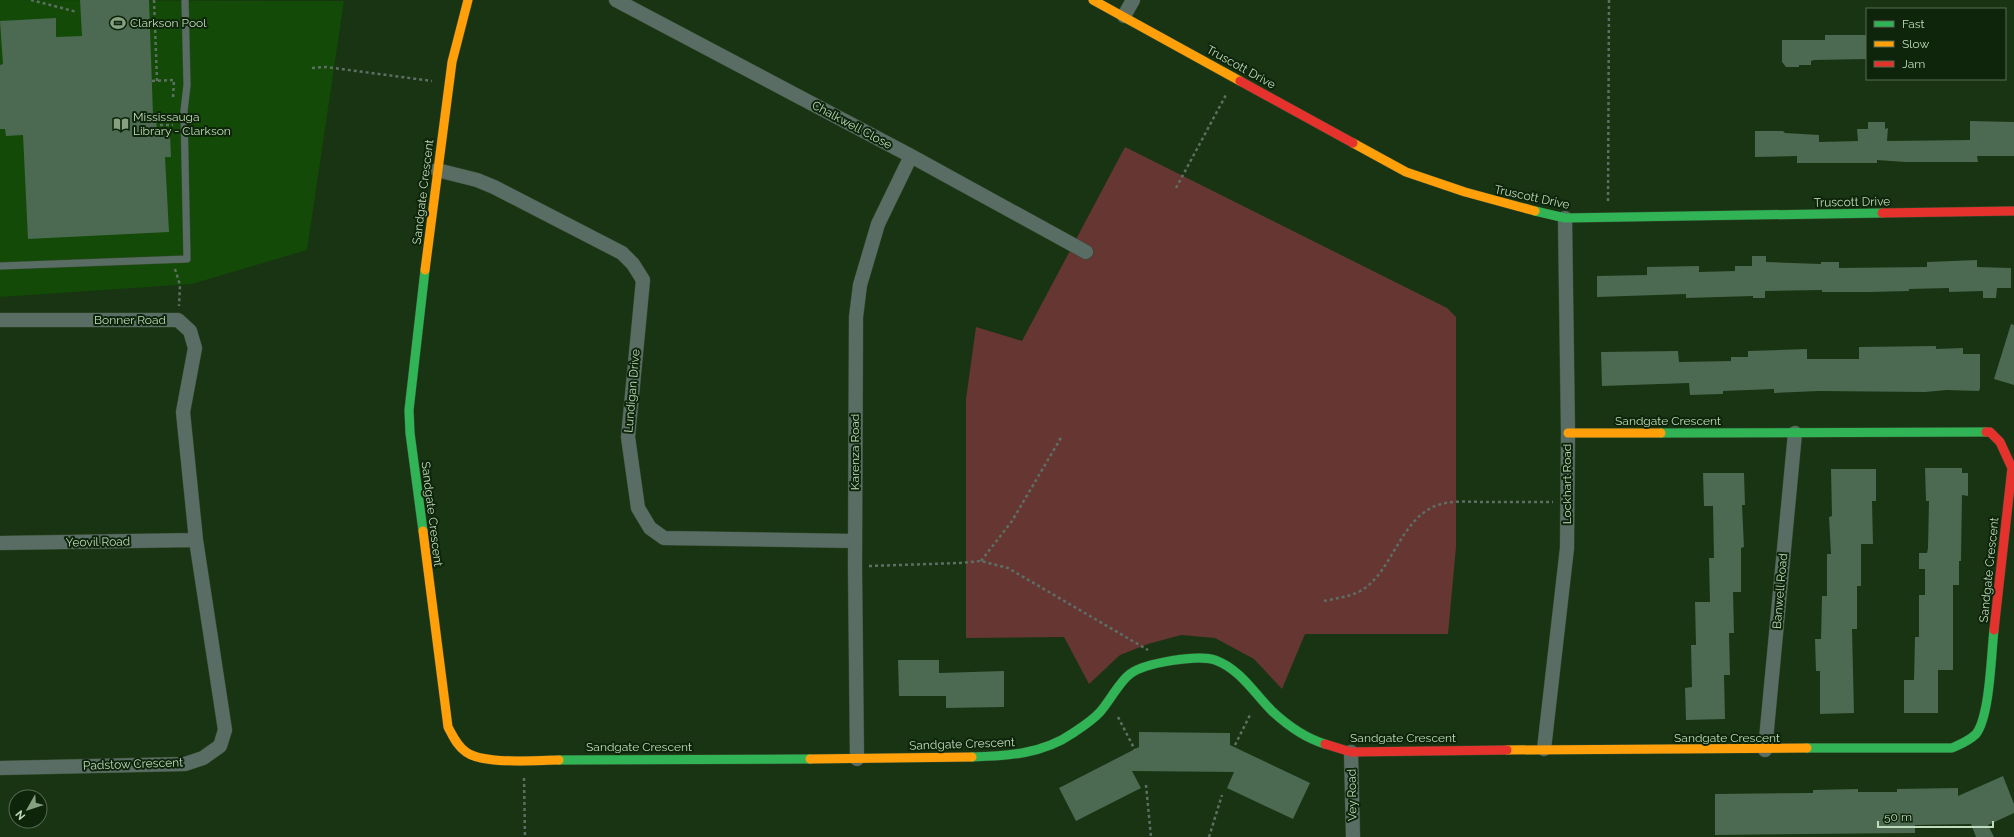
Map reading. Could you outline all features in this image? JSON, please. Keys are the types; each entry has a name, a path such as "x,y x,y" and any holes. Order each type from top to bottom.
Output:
{"street":[{"name":"Sandgate Crescent","path":"468,0 452,62 437,170 409,410 410,433 448,728 456,742 470,756 484,760 857,759 1004,756 1030,752 1051,745 1073,733 1099,713 1130,674 1166,661 1192,658 1215,660 1238,674 1272,711 1296,731 1319,742 1351,752 1544,749 1765,750 1952,748 1967,742 1978,733 1984,719 2012,468 2000,442 1990,432 1977,430 1795,433 1568,433"},
{"name":"Chalkwell Close","path":"616,0 911,156 1086,252"},
{"name":"Truscott Drive","path":"1093,0 1406,172 1449,188 1487,199 1565,218 2014,211"},
{"path":"1124,16 1133,0"},
{"name":"Karenza Road","path":"857,759 855,567 856,317 860,285 878,224 911,156"},
{"name":"Lundigan Drive","path":"437,170 477,180 494,187 622,253 633,264 643,280 628,437 638,508 650,528 664,538 855,541"},
{"name":"Lockhart Road","path":"1544,749 1567,548 1568,433 1565,218"},
{"name":"Bonner Road","path":"0,320 178,320 190,331 195,348 183,412 196,540"},
{"name":"Banwell Road","path":"1765,750 1795,433"},
{"name":"Yeovil Road","path":"0,543 196,540"},
{"name":"Padstow Crescent","path":"0,768 185,764 203,758 220,746 225,730 196,540"},
{"name":"Vey Road","path":"1351,752 1353,837"}],"lane":[{"path":"0,266 187,259 188,247 184,200 184,111 187,85 185,0"}],"path":[{"path":"31,0 77,12"},
{"path":"154,0 157,81"},
{"path":"1608,217 1609,0"},
{"path":"312,68 326,68 449,83"},
{"path":"1176,188 1236,78"},
{"path":"152,81 174,80 173,95"},
{"path":"172,260 180,285 178,320"},
{"path":"981,561 1012,521 1062,436"},
{"path":"1324,601 1347,596 1362,590 1370,582 1410,526 1422,514 1437,505 1454,502 1567,502"},
{"path":"855,567 981,561 1008,568 1132,639 1166,661"},
{"path":"1235,745 1259,697"},
{"path":"1110,700 1135,750"},
{"path":"524,760 525,837"},
{"path":"1146,785 1150,837"},
{"path":"1209,837 1222,795"}],"shaded area":[{"path":"0,0 344,1 307,250 192,284 0,297"},
{"path":"1125,147 1447,308 1456,317 1456,547 1448,634 1305,634 1282,689 1254,659 1215,638 1181,635 1148,644 1120,655 1089,684 1064,637 966,638 966,399 976,327 1022,341"}],"building":[{"path":"80,0 149,0 153,115 156,114 157,136 170,135 171,157 165,157 169,232 28,239 23,135 6,136 5,129 0,129 0,65 3,64 0,21 56,18 56,37 82,36"},
{"path":"1825,35 1866,35 1866,59 1814,60 1811,61 1811,65 1799,65 1799,67 1786,67 1782,62 1782,40 1825,40"},
{"path":"1970,121 2014,122 2014,156 1977,156 1978,162 1905,162 1877,160 1877,163 1797,163 1797,156 1755,157 1755,131 1783,131 1785,133 1819,135 1819,142 1858,141 1857,129 1868,129 1868,122 1885,122 1885,129 1888,128 1887,141 1970,140"},
{"path":"1752,256 1766,256 1766,262 1821,264 1821,262 1839,262 1839,268 1927,267 1927,262 1977,260 1977,267 2011,268 2011,288 1997,288 1996,298 1983,298 1983,291 1949,292 1949,288 1870,292 1822,292 1822,290 1765,291 1765,298 1753,298 1753,296 1686,298 1686,294 1597,297 1597,276 1647,275 1647,267 1699,266 1699,272 1735,271 1735,266 1752,266"},
{"path":"2011,324 2014,325 2014,385 1994,379"},
{"path":"1936,346 1936,349 1963,348 1963,354 1980,354 1979,391 1819,391 1774,393 1774,389 1723,391 1723,394 1690,395 1689,383 1602,386 1601,352 1678,351 1679,362 1731,361 1731,357 1748,357 1748,351 1807,349 1807,359 1859,359 1859,347"},
{"path":"1925,468 1962,468 1962,473 1968,473 1968,496 1962,495 1959,585 1953,585 1953,670 1938,670 1938,713 1904,713 1904,680 1914,680 1915,637 1919,637 1919,595 1925,595 1925,569 1919,569 1919,553 1927,553 1928,548 1929,501 1926,501"},
{"path":"1831,469 1876,469 1876,501 1872,501 1873,544 1861,544 1861,586 1857,586 1857,629 1852,629 1854,713 1820,714 1820,671 1816,671 1815,639 1821,639 1822,596 1827,596 1827,554 1831,554 1829,517 1832,516"},
{"path":"1703,473 1744,473 1745,505 1742,505 1744,547 1741,548 1741,592 1733,592 1734,633 1729,633 1730,675 1724,675 1725,719 1686,720 1685,688 1692,687 1691,645 1696,645 1695,602 1710,602 1709,558 1714,558 1713,506 1704,506"},
{"path":"898,660 939,660 939,673 1004,671 1004,707 946,708 946,696 899,696"},
{"path":"1139,732 1230,733 1230,745 1310,783 1293,819 1227,788 1234,772 1132,771 1141,788 1076,821 1059,788 1139,747"},
{"path":"2003,776 2014,804 2014,813 1988,825 1994,837 1976,837 1971,824 1915,825 1915,833 1715,835 1715,794 1813,793 1813,790 1858,789 1858,792 1897,792 1897,789 1958,788 1958,796"}],"traffic: fast":[{"path":"1535,211 1565,218 1882,213"},
{"path":"423,531 410,433 409,410 425,270"},
{"path":"1661,433 1986,432"},
{"path":"1807,748 1952,748 1968,740 1976,734 1981,725 1984,714 1989,685 1994,630"},
{"path":"972,757 1011,755 1037,750 1061,740 1094,718 1122,681 1130,674 1147,666 1159,663 1197,658 1215,660 1232,669 1272,711 1284,721 1303,735 1325,744"},
{"path":"559,760 810,759"}],"traffic: slow":[{"path":"425,270 452,62 468,0"},
{"path":"1093,0 1240,81"},
{"path":"1353,143 1406,172 1465,192 1535,211"},
{"path":"1568,433 1661,433"},
{"path":"423,531 448,727 456,741 466,752 485,759 510,761 559,760"},
{"path":"1507,750 1807,748"},
{"path":"810,759 972,757"}],"traffic: jam":[{"path":"1240,81 1353,143"},
{"path":"1882,213 2014,211"},
{"path":"1986,432 1990,432 2000,442 2012,468 1994,630"},
{"path":"1325,744 1351,752 1507,750"}],"place":[{"name":"Clarkson Pool","path":"118,23"},
{"name":"Mississauga Library - Clarkson","path":"121,124"}]}
